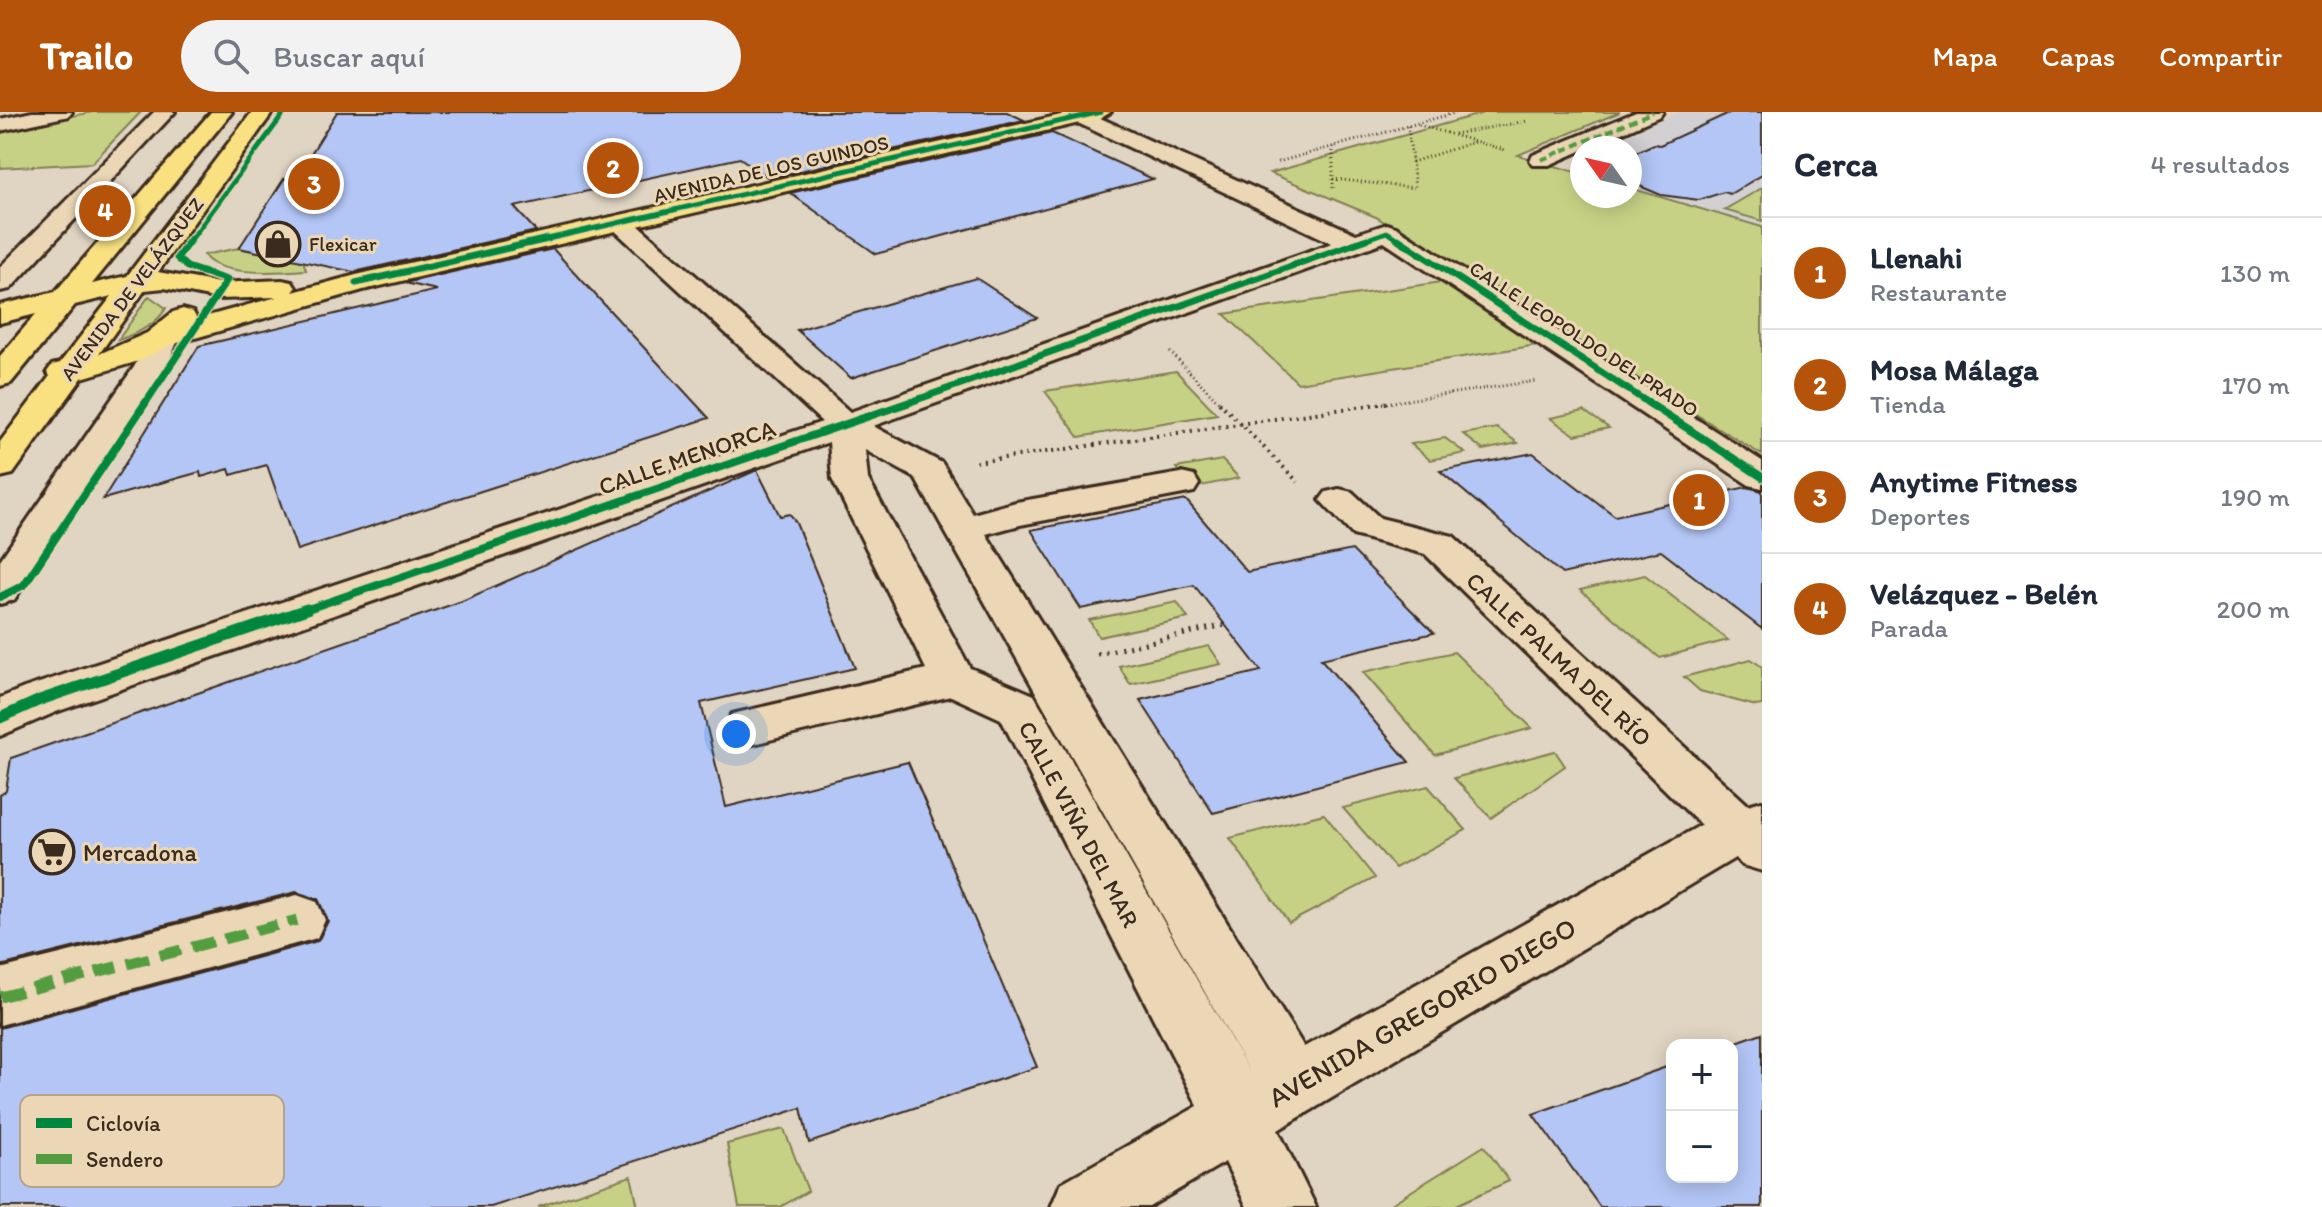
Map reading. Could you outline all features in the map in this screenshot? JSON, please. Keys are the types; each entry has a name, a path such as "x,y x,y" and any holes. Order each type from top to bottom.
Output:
{"main road":[{"name":"AVENIDA DE VELÁZQUEZ","path":"0,376 63,297 222,112"},
{"name":"AVENIDA DE VELÁZQUEZ","path":"0,466 263,112"},
{"name":"AVENIDA DE LOS GUINDOS","path":"0,383 72,370 122,356 164,338 356,283 1084,114"},
{"name":"AVENIDA DE LOS GUINDOS","path":"0,314 136,282 181,283 219,291 356,283"},
{"path":"164,338 189,311 189,298 181,283"}],"street":[{"path":"0,125 62,112"},
{"path":"0,283 165,112"},
{"path":"1541,160 1653,112"},
{"path":"1084,114 1354,243"},
{"name":"CALLE VIÑA DEL MAR","path":"620,222 845,425 929,471 1292,1086"},
{"name":"CALLE MENORCA","path":"13,703 845,425 1387,232"},
{"name":"CALLE LEOPOLDO DEL PRADO","path":"1387,232 1762,477"},
{"path":"0,590 143,377 164,338"},
{"path":"749,727 954,679 850,479 845,425"},
{"path":"965,528 1016,514 1181,484"},
{"name":"CALLE PALMA DEL RÍO","path":"1323,496 1367,527 1439,545 1754,834"},
{"name":"CALLE VIÑA DEL MAR","path":"954,679 1018,707 1238,1118 1282,1207"},
{"name":"AVENIDA GREGORIO DIEGO","path":"1085,1207 1292,1086 1754,834"},
{"path":"0,997 297,920"}],"path":[{"path":"1279,162 1458,112"},
{"path":"1452,135 1539,119"},
{"path":"1416,124 1541,160"},
{"path":"1333,179 1415,188 1408,126"},
{"path":"1412,162 1475,141"},
{"path":"1333,147 1333,199"},
{"path":"1135,322 1150,331 1240,423 1323,496"},
{"path":"929,471 1600,371"},
{"path":"1045,666 1225,625"}],"shaded area":[{"path":"1679,112 1762,112 1762,227 1642,192 1642,136 1626,136"}],"green space":[{"path":"93,112 141,112 92,163 0,168 0,130"},
{"path":"1487,112 1620,112 1518,155 1570,170 1570,208 1642,208 1642,192 1762,227 1762,455 1376,217 1270,173"},
{"path":"1762,188 1762,221 1724,210"},
{"path":"239,248 284,258 301,254 306,270 236,270 211,262 204,255"},
{"path":"1448,281 1544,344 1298,383 1224,314"},
{"path":"149,296 166,308 162,314 145,328 118,340"},
{"path":"1176,371 1217,414 1079,437 1045,391"},
{"path":"1584,411 1609,428 1575,435 1550,418"},
{"path":"1497,428 1518,443 1483,450 1463,434"},
{"path":"1445,438 1465,453 1430,460 1411,444"},
{"path":"1222,460 1239,478 1192,488 1176,468"},
{"path":"1645,575 1728,640 1660,658 1580,590"},
{"path":"1177,602 1188,618 1099,637 1089,620"},
{"path":"1209,646 1221,664 1130,684 1119,666"},
{"path":"1454,652 1532,728 1435,755 1363,672"},
{"path":"1751,659 1762,667 1762,705 1700,691 1684,677"},
{"path":"1555,751 1565,766 1491,818 1454,778"},
{"path":"1428,786 1466,830 1395,868 1343,808"},
{"path":"1324,814 1375,878 1289,923 1230,838"},
{"path":"784,1129 808,1191 780,1207 739,1207 727,1144"},
{"path":"1484,1146 1509,1181 1452,1207 1393,1207 1391,1204"},
{"path":"631,1176 638,1207 538,1207"}],"building":[{"path":"337,112 1007,112 1024,120 769,178 740,158 514,207 536,231 354,272 239,248 284,179 297,176"},
{"path":"1731,112 1762,112 1762,175 1730,194 1724,192 1699,200 1661,195 1642,187 1642,150 1654,144 1660,145"},
{"path":"1052,133 1153,179 876,254 790,193"},
{"path":"553,249 709,418 297,550 267,465 231,475 229,469 201,477 200,472 103,499 199,346 437,290 405,283"},
{"path":"976,278 1037,318 851,378 797,330"},
{"path":"1533,453 1615,516 1747,487 1762,491 1762,629 1661,551 1562,574 1440,471"},
{"path":"757,470 780,516 790,514 796,523 855,668 701,703 726,807 908,762 1037,1067 809,1143 801,1108 491,1207 0,1207 0,1028 318,941 328,921 318,899 296,892 0,966 0,795 6,791 11,758 462,601"},
{"path":"1186,500 1247,572 1352,550 1434,633 1321,659 1409,762 1213,813 1140,700 1261,671 1194,585 1081,609 1031,530"},
{"path":"1762,1033 1762,1207 1600,1207 1533,1114 1666,1067 1666,1183 1738,1183 1738,1041"}],"marked path":[{"path":"1541,160 1653,112"},
{"path":"0,997 297,920"}],"cycle path":[{"path":"0,597 24,585 227,280 187,267 177,258 285,112"},
{"path":"356,283 1101,112"},
{"path":"0,718 40,700 845,425 1387,232 1762,477"}],"place":[{"name":"Mosa Málaga","path":"613,168"},
{"name":"Anytime Fitness","path":"314,184"},
{"name":"Velázquez - Belén","path":"105,211"},
{"name":"Flexicar","path":"278,244"},
{"name":"Llenahi","path":"1699,500"},
{"name":"Mercadona","path":"52,852"}]}
